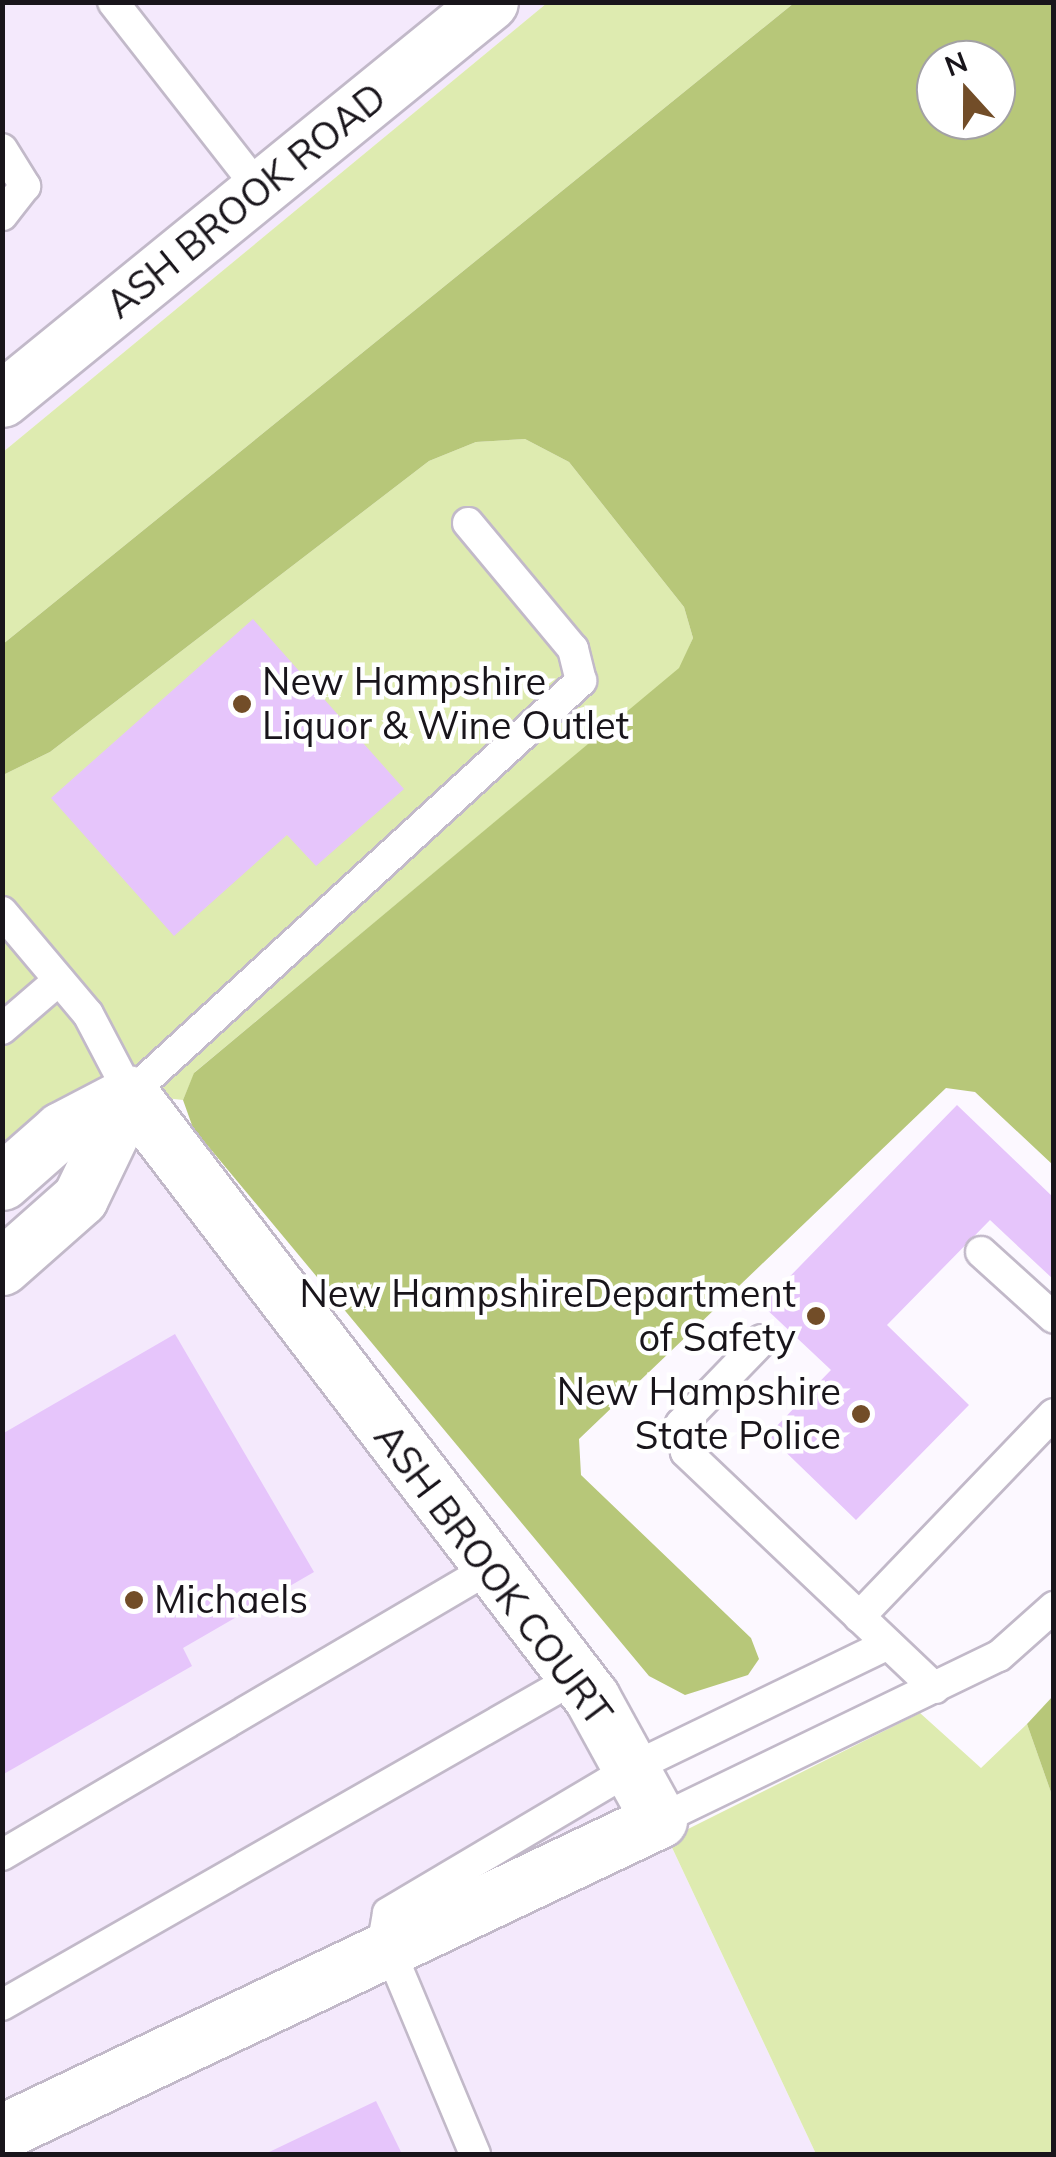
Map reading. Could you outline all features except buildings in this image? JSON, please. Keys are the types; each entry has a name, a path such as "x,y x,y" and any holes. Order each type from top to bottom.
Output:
{"street":[{"name":"ASH BROOK ROAD","path":"2,399 490,2"},
{"path":"2,1182 61,1130 130,1094"},
{"path":"2,1267 80,1198 130,1094"},
{"name":"ASH BROOK COURT","path":"130,1094 575,1678 632,1768 659,1820"},
{"path":"4,2124 659,1820"}],"lane":[{"path":"113,2 260,190"},
{"path":"2,150 25,186 2,216"},
{"path":"2,912 114,1055 130,1094 581,681 573,649 468,524"},
{"path":"2,1029 59,980"},
{"path":"982,1252 1054,1318"},
{"path":"762,1340 680,1424 680,1438 696,1465 935,1688"},
{"path":"859,1617 1054,1414"},
{"path":"2,1855 490,1568"},
{"path":"659,1820 1014,1646 1054,1607"},
{"path":"474,2154 383,1927 406,1898 632,1768 888,1644"},
{"path":"2,2004 575,1678"}],"shaded area":[{"path":"3,3 547,3 3,452"},
{"path":"130,1094 659,1820 816,2154 3,2154 2,1150 38,1113"}],"green space":[{"path":"547,3 794,3 3,644 3,452"},
{"path":"794,3 1053,3 1053,1165 975,1092 946,1088 579,1439 581,1475 751,1638 759,1659 748,1675 685,1695 649,1676 193,1128 183,1100 194,1073 679,668 693,638 684,607 569,462 525,439 476,442 429,461 50,752 3,775 3,644"},
{"path":"525,439 569,462 684,607 693,638 680,668 195,1072 183,1100 130,1094 38,1113 3,1150 3,775 50,752 429,461 476,442"},
{"path":"1053,1696 1053,1798 1027,1724"},
{"path":"920,1713 981,1768 1027,1724 1053,1798 1053,2154 816,2154 668,1839"}],"place":[{"name":"New Hampshire Liquor & Wine Outlet","path":"242,704"},
{"name":"New HampshireDepartment of Safety","path":"816,1316"},
{"name":"New Hampshire State Police","path":"861,1414"},
{"name":"Michaels","path":"134,1600"}]}
